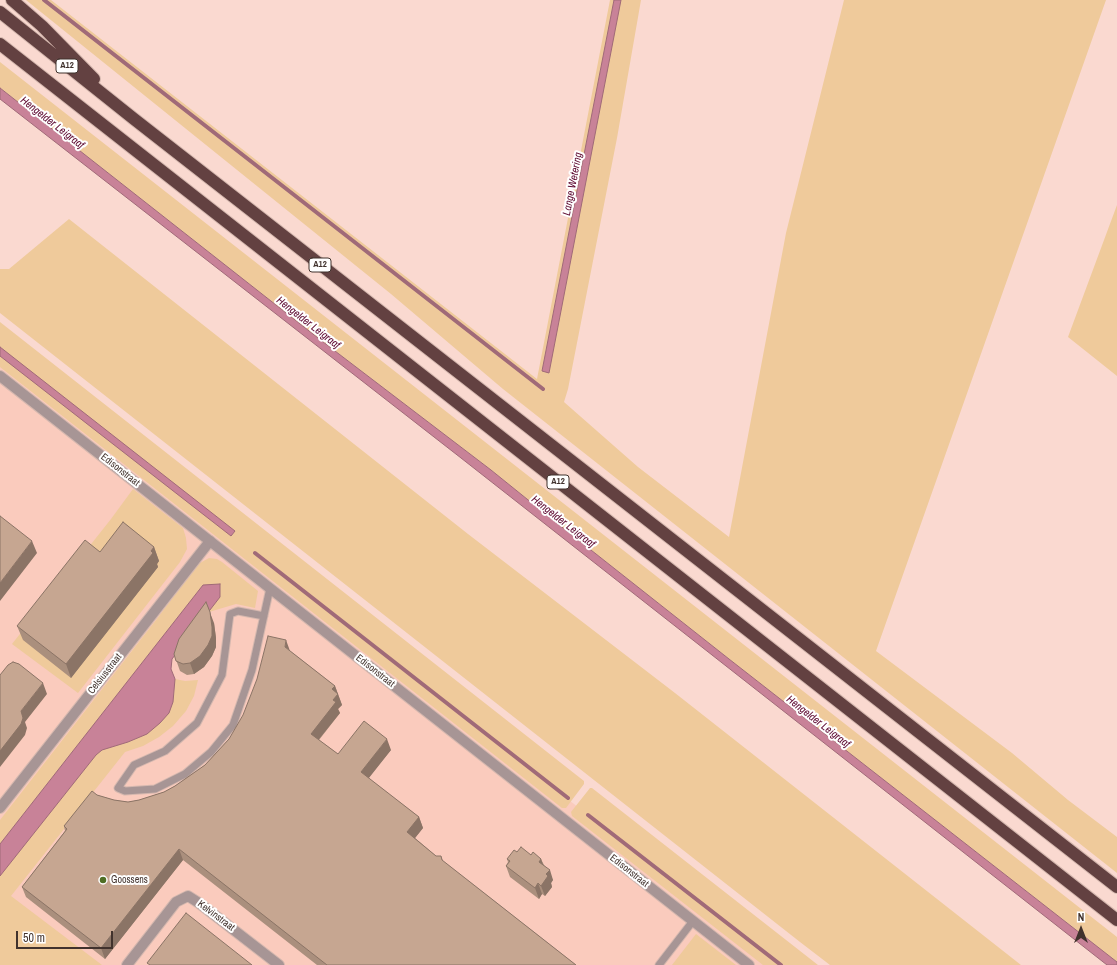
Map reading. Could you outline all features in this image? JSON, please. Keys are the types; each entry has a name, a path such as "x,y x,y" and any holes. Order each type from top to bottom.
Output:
{"highway":[{"name":"A12","path":"12,0 42,26 134,119"},
{"name":"A12","path":"0,12 134,119 1117,887"},
{"name":"A12","path":"0,44 1117,920"}],"street":[{"name":"Edisonstraat","path":"0,376 750,965"},
{"name":"Celsiusstraat","path":"0,808 210,540"},
{"name":"Kelvinstraat","path":"127,965 176,902 188,896 279,965"}],"lane":[{"path":"264,616 238,611 230,614 222,675 197,723 164,751 134,765 118,788 125,791 154,789 185,774 211,752 233,725 252,670 264,616 270,588"},
{"path":"659,965 693,921"}],"shaded area":[{"path":"26,0 51,0 537,379 610,0 641,0 617,138 568,389 564,402 638,467 729,537 786,233 844,0 1106,0 876,651 1012,753 1068,800 1117,837 1117,873 503,389 391,294"},
{"path":"614,0 621,0 549,373 542,371"},
{"path":"0,62 1117,937 1117,962 729,659 491,470 318,338 0,88"},
{"path":"0,88 318,338 491,470 729,659 1117,962 1117,965 1107,965 461,458 0,99"},
{"path":"1117,205 1117,376 1068,337"},
{"path":"69,219 468,534 675,693 1021,965 830,965 800,942 0,313 0,269 9,269"},
{"path":"0,322 584,781 584,784 566,808 562,808 0,367"},
{"path":"0,347 235,531 231,536 0,356"},
{"path":"0,352 588,815 781,965 0,965"},
{"path":"133,489 183,528 187,549 180,562 78,693 12,644"},
{"path":"209,558 217,559 222,562 258,591 255,608 236,604 209,612 203,585 0,844 0,820 198,564"},
{"path":"220,584 220,597 172,659 171,669 175,679 173,702 169,713 147,734 102,750 96,755 0,876 0,844 203,585"},
{"path":"175,679 185,681 198,680 194,696 186,711 173,726 159,737 143,746 125,752 11,896 102,965 0,965 0,876 96,755 102,750 147,734 174,694"},
{"path":"590,788 592,788 818,965 763,965 572,816 571,812"},
{"path":"696,934 736,965 672,965"}],"building":[{"path":"0,516 32,541 0,583"},
{"path":"123,522 154,547 151,551 153,553 66,664 17,626 85,540 100,552"},
{"path":"206,602 210,612 212,627 212,636 208,645 200,656 190,663 183,664 176,661 174,654 179,639"},
{"path":"268,636 286,640 285,647 335,686 332,689 338,694 333,700 336,702 311,734 338,754 364,721 387,739 361,772 419,817 407,832 436,856 441,856 442,860 576,965 327,965 179,849 101,948 22,887 67,829 64,826 92,791 97,795 114,800 128,802 139,800 164,792 205,765 229,739 243,715 257,679"},
{"path":"13,662 19,664 43,683 21,711 23,718 21,724 0,751 0,675 8,665"},
{"path":"521,847 531,855 533,852 541,859 539,862 550,870 546,874 548,876 541,886 538,883 535,888 506,866 510,861 507,859 514,850 517,852"},
{"path":"186,913 252,965 150,965 147,963"}],"waterway":[{"path":"44,0 543,389"},
{"path":"255,553 568,798"},
{"path":"588,815 781,965"}],"place":[{"name":"Goossens","path":"103,880"}],"water label":[{"name":"Hengelder Leigraaf","path":"52,123"},
{"name":"Lange Wetering","path":"573,184"},
{"name":"Hengelder Leigraaf","path":"308,323"},
{"name":"Hengelder Leigraaf","path":"563,522"},
{"name":"Hengelder Leigraaf","path":"818,722"}]}
